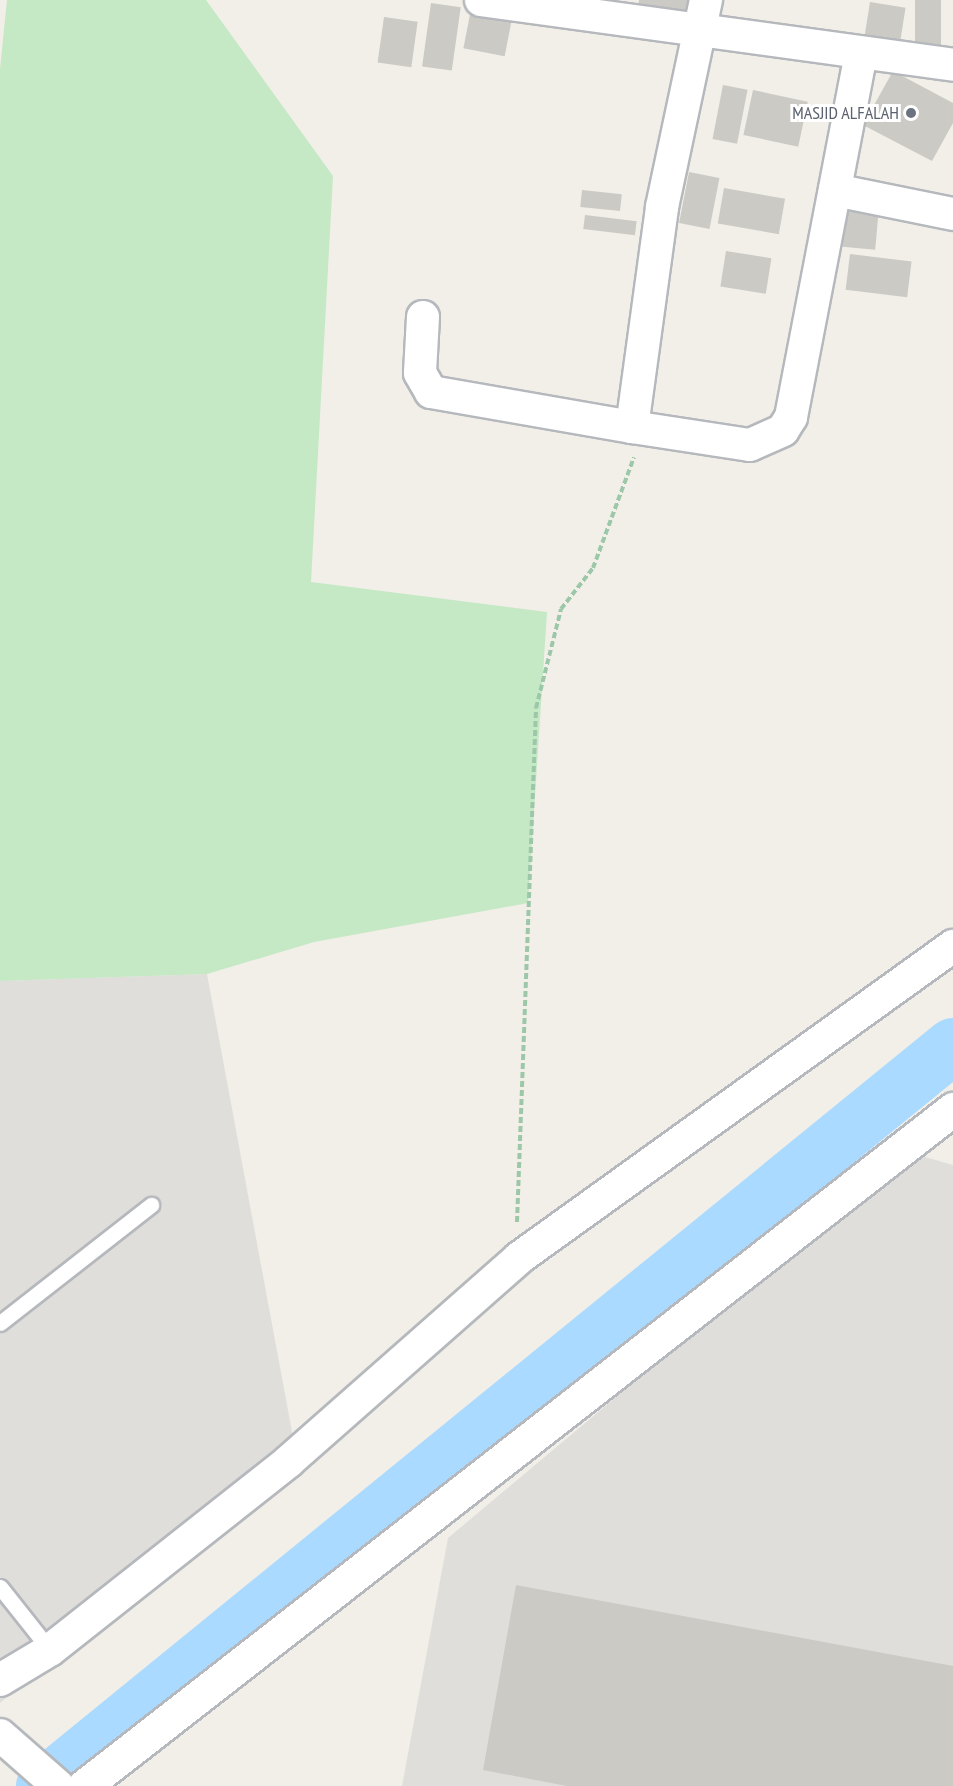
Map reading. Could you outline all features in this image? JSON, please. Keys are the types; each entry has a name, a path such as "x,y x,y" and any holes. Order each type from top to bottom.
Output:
{"street":[{"path":"481,0 703,15 861,53 953,65"},
{"path":"632,428 662,207 703,15"},
{"path":"423,317 420,373 431,392 632,428 750,445 783,429 791,417 861,53"},
{"path":"835,189 953,214"},
{"path":"0,1680 50,1650 289,1461 519,1258 953,946"},
{"path":"84,1786 953,1109"},
{"path":"0,1735 58,1786"}],"lane":[{"path":"0,1323 151,1205"},
{"path":"0,1587 50,1650"}],"path":[{"path":"519,1258 520,1068 536,708 561,609 593,568 620,502 634,454 632,428"}],"shaded area":[{"path":"207,974 295,1448 0,1703 0,981"},
{"path":"908,1152 953,1165 953,1786 402,1786 448,1538"}],"green space":[{"path":"7,0 206,0 333,176 311,582 547,612 528,903 314,942 207,974 0,981 0,69"}],"building":[{"path":"639,0 690,0 687,16 638,7"},
{"path":"915,0 941,0 941,49 915,49"},
{"path":"870,2 906,8 899,47 864,42"},
{"path":"431,3 461,7 452,71 422,66"},
{"path":"472,4 513,12 505,56 463,48"},
{"path":"384,17 418,22 411,67 378,63"},
{"name":"MASJID ALFALAH","path":"893,71 953,103 953,123 932,161 863,125"},
{"path":"723,85 748,90 737,144 713,139"},
{"path":"753,90 808,102 798,147 743,135"},
{"path":"689,172 719,178 710,229 679,223"},
{"path":"724,188 785,199 779,234 718,223"},
{"path":"582,190 622,194 620,211 580,207"},
{"path":"846,205 879,208 875,250 842,247"},
{"path":"585,215 637,221 635,235 583,229"},
{"path":"726,251 771,258 766,294 720,287"},
{"path":"850,254 912,262 907,297 846,290"},
{"path":"516,1585 953,1666 953,1786 567,1786 483,1770"}],"waterway":[{"path":"44,1786 953,1046"}],"place":[{"name":"MASJID ALFALAH","path":"911,113"}]}
